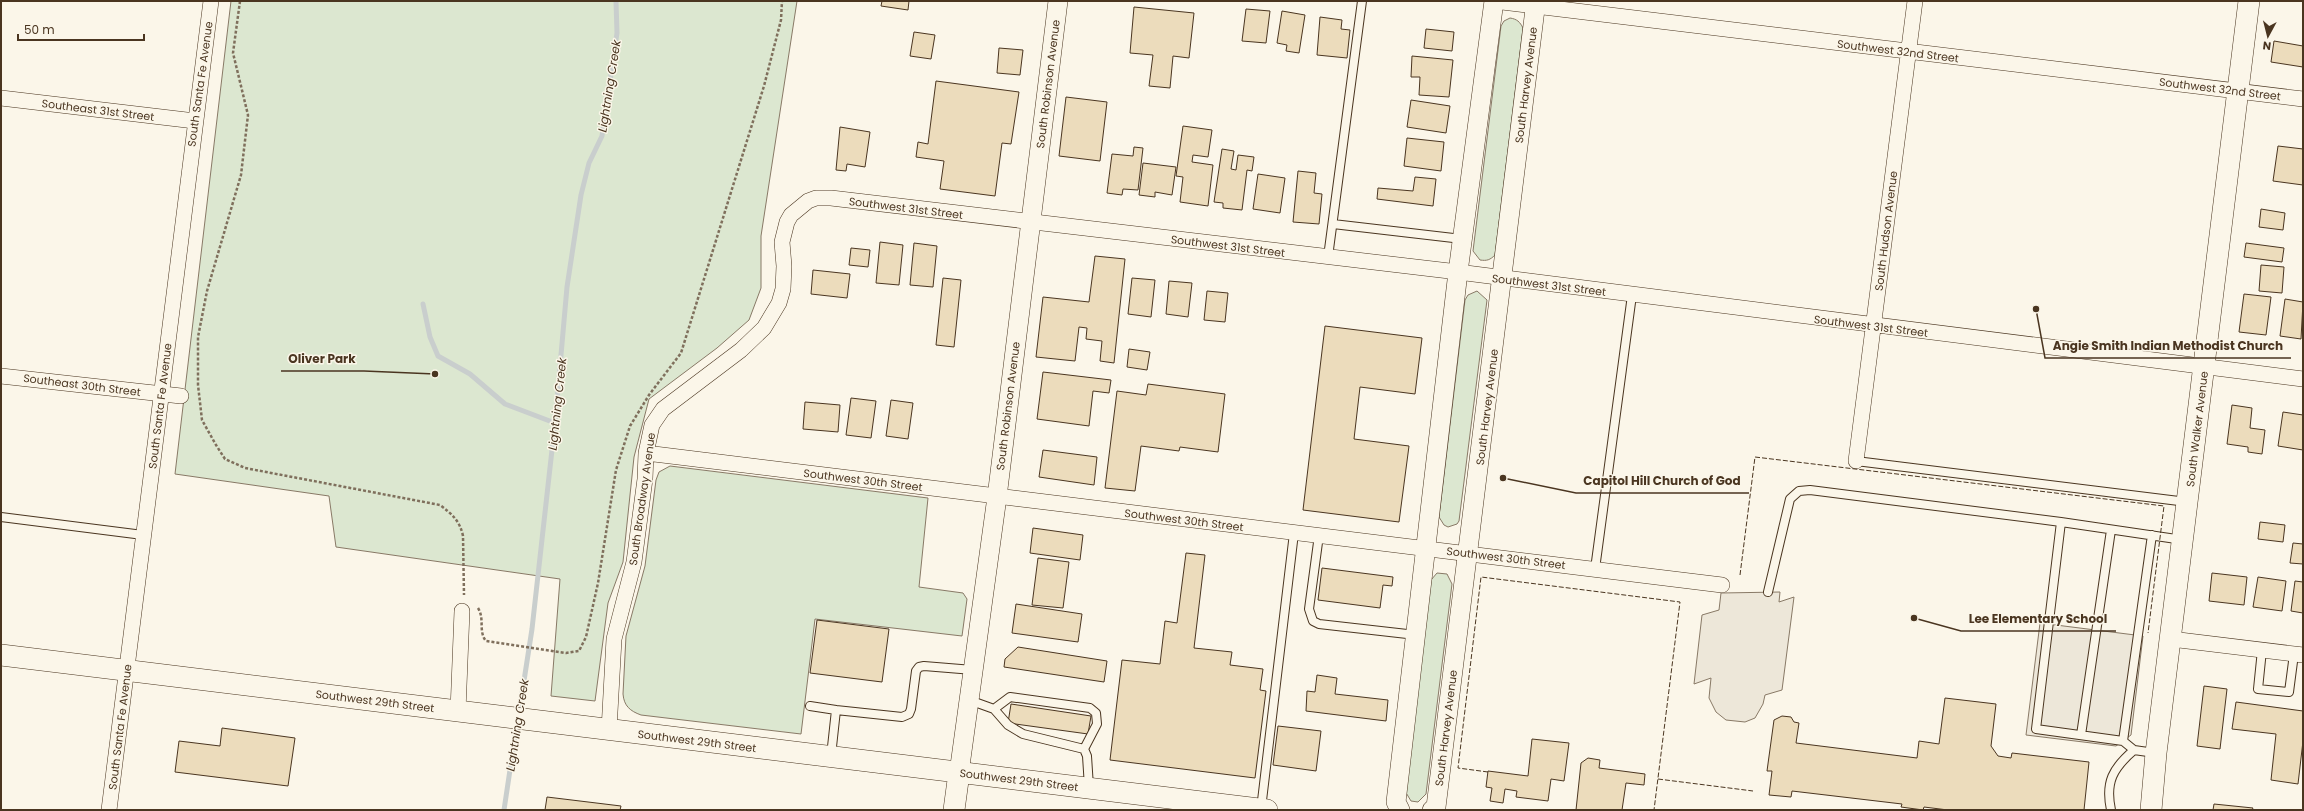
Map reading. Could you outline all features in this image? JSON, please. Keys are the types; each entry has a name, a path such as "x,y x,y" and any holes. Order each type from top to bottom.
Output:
{"main road":[{"name":"South Walker Avenue","path":"2151,810 2156,753 2249,1"},
{"name":"Southwest 29th Street","path":"1,655 1263,810"},
{"name":"South Robinson Avenue","path":"954,810 959,773"}],"street":[{"name":"South Santa Fe Avenue","path":"109,810 211,1"},
{"name":"South Robinson Avenue","path":"959,773 997,497 1058,1"},
{"path":"1400,810 1396,802 1462,239 1494,1"},
{"name":"Southwest 32nd Street","path":"1494,1 1536,4 1909,52 2303,99"},
{"name":"South Hudson Avenue","path":"1856,462 1915,1"},
{"name":"South Harvey Avenue","path":"1432,810 1436,806 1469,554 1536,4"},
{"name":"Southeast 31st Street","path":"1,98 195,121"},
{"name":"Southwest 31st Street","path":"798,208 816,198 831,198 1031,223 1458,272 1874,326 2303,379"},
{"name":"South Broadway Avenue","path":"609,730 614,639 634,562 645,480 646,453 652,426 663,409 741,350 771,318 779,303 783,289 784,271 782,242 784,227 791,215 798,208"},
{"name":"Southeast 30th Street","path":"1,376 162,394"},
{"path":"162,394 181,396"},
{"name":"Southwest 30th Street","path":"646,453 1722,585"},
{"path":"458,711 467,604"},
{"path":"2171,639 2299,655"}],"lane":[{"path":"1328,257 1362,1"},
{"path":"1333,224 1462,239"},
{"path":"1594,569 1632,295"},
{"path":"1856,462 2188,502"},
{"path":"1768,592 1790,499 1799,491 1810,490 2061,522 2183,540"},
{"path":"1,517 143,535"},
{"path":"2061,522 2036,729 2123,741 2134,750 2156,753"},
{"path":"2082,735 2111,530"},
{"path":"1263,810 1294,533"},
{"path":"2123,741 2152,535"},
{"path":"1319,536 1309,609 1313,621 1319,624 1416,636"},
{"path":"2262,650 2258,688 2289,692 2299,655"},
{"path":"810,706 902,717 909,714 911,709 919,667 924,666 973,670"},
{"path":"994,709 1010,697 1090,708 1096,713 1097,724 1084,749"},
{"path":"969,700 994,709 1008,725 1023,734 1084,749"},
{"path":"831,757 836,710"},
{"path":"1084,749 1087,756 1089,788"},
{"path":"2111,810 2109,798 2110,779 2126,756 2134,750"}],"path":[{"path":"240,1 233,53 248,115 241,175 207,291 198,337 198,385 202,420 225,459 245,468 440,505 458,520 461,528 464,550 463,594 467,604 482,613 482,636 486,641 566,653 579,651 586,637 598,583 616,470 630,426 649,395 681,353 764,86 781,20 782,1"}],"green space":[{"path":"231,1 797,1 761,236 761,288 749,320 717,348 649,399 634,457 623,562 608,603 595,701 551,696 560,579 336,547 329,496 175,474"},
{"path":"1510,18 1518,21 1523,28 1495,255 1488,260 1480,260 1473,251 1501,26 1504,21"},
{"path":"1477,291 1487,300 1459,521 1457,524 1448,527 1444,525 1439,517 1465,300 1468,295"},
{"path":"670,466 928,498 919,587 963,593 967,599 962,636 815,619 801,734 641,715 634,712 626,705 623,694 626,636 645,566 656,480 659,472"},
{"path":"1437,573 1447,574 1452,584 1426,794 1418,802 1411,801 1405,791 1431,580"}],"shaded area":[{"path":"1780,592 1779,602 1794,597 1782,690 1765,695 1763,704 1755,718 1745,722 1726,720 1716,712 1709,698 1711,678 1694,684 1702,615 1719,610 1721,593"},
{"path":"2040,623 2143,636 2131,735 2116,746 2026,735"}],"building":[{"path":"882,1 909,1 908,10 881,6"},
{"path":"1134,7 1194,13 1189,58 1173,56 1170,88 1149,86 1153,55 1130,53"},
{"path":"1246,9 1270,11 1266,43 1242,41"},
{"path":"1282,11 1305,15 1299,53 1286,51 1287,45 1277,43"},
{"path":"1320,17 1342,20 1341,29 1350,30 1347,58 1317,55"},
{"path":"1426,29 1454,32 1452,51 1424,48"},
{"path":"914,32 935,35 931,59 910,56"},
{"path":"2274,41 2303,46 2303,67 2271,62"},
{"path":"999,48 1023,50 1020,75 997,73"},
{"path":"1412,56 1453,60 1449,97 1419,95 1420,77 1411,77"},
{"path":"936,81 1019,92 1011,144 1002,143 995,196 940,189 944,161 916,157 918,142 928,144"},
{"path":"1066,97 1107,102 1100,161 1059,156"},
{"path":"1411,100 1450,106 1446,133 1407,127"},
{"path":"1183,126 1212,130 1208,157 1193,155 1192,162 1213,165 1208,206 1180,202 1183,177 1176,176"},
{"path":"840,127 870,132 865,167 847,164 846,171 836,170"},
{"path":"1407,138 1444,142 1441,171 1404,166"},
{"path":"2278,146 2303,149 2303,185 2273,181"},
{"path":"1134,147 1143,148 1138,190 1123,189 1122,195 1107,193 1112,154 1133,156"},
{"path":"1222,149 1234,151 1231,169 1236,170 1238,155 1254,157 1252,171 1247,170 1242,210 1223,208 1223,203 1214,202"},
{"path":"1143,163 1176,167 1172,195 1155,192 1155,197 1139,195"},
{"path":"1298,171 1316,173 1314,193 1322,194 1319,224 1293,222"},
{"path":"1258,174 1285,178 1280,213 1253,209"},
{"path":"1415,177 1436,179 1433,206 1377,199 1378,188 1413,191"},
{"path":"2261,209 2285,213 2283,230 2259,227"},
{"path":"880,242 903,245 899,285 876,283"},
{"path":"914,243 937,246 933,287 910,285"},
{"path":"2246,243 2284,248 2282,262 2244,257"},
{"path":"851,248 870,250 868,267 849,265"},
{"path":"1095,256 1125,259 1114,363 1100,361 1102,341 1086,339 1087,328 1079,327 1075,361 1036,357 1043,297 1089,302"},
{"path":"2261,265 2284,267 2282,293 2259,291"},
{"path":"813,270 850,274 847,298 811,294"},
{"path":"943,278 961,280 954,347 936,345"},
{"path":"1132,278 1155,280 1151,317 1128,314"},
{"path":"1169,281 1192,283 1188,317 1166,314"},
{"path":"1207,291 1228,293 1225,322 1204,320"},
{"path":"2244,294 2271,297 2266,335 2239,332"},
{"path":"2285,299 2303,302 2301,339 2280,336"},
{"path":"1325,326 1422,338 1415,394 1360,387 1354,439 1409,446 1399,522 1303,510"},
{"path":"1129,349 1150,352 1147,370 1127,367"},
{"path":"1043,372 1111,380 1109,393 1093,391 1089,426 1037,419"},
{"path":"1148,384 1225,394 1218,452 1180,447 1179,451 1141,446 1135,491 1105,488 1117,391 1146,395"},
{"path":"851,398 876,401 871,438 846,435"},
{"path":"891,400 913,403 908,439 886,436"},
{"path":"805,402 840,405 838,432 803,429"},
{"path":"2232,405 2252,408 2250,428 2265,430 2262,454 2248,452 2248,447 2227,444"},
{"path":"2283,412 2303,415 2303,450 2278,446"},
{"path":"1043,450 1097,457 1094,485 1039,477"},
{"path":"2260,522 2285,525 2283,542 2258,539"},
{"path":"1033,528 1083,535 1080,560 1030,553"},
{"path":"2293,543 2303,544 2303,564 2290,563"},
{"path":"1186,553 1205,555 1194,648 1232,652 1230,665 1263,669 1260,690 1266,691 1255,778 1110,760 1122,660 1160,664 1165,621 1177,623"},
{"path":"1038,558 1069,562 1063,608 1032,605"},
{"path":"1322,568 1393,577 1392,586 1383,585 1380,608 1318,600"},
{"path":"2212,573 2247,577 2244,605 2209,601"},
{"path":"2258,577 2286,581 2282,611 2253,607"},
{"path":"2295,581 2303,582 2303,613 2291,611"},
{"path":"1016,604 1082,614 1078,642 1012,633"},
{"path":"817,620 889,629 882,682 810,673"},
{"path":"1018,647 1107,661 1104,682 1004,667 1005,659"},
{"path":"1317,675 1337,678 1335,694 1388,700 1386,721 1306,711 1307,691 1315,692"},
{"path":"2204,686 2227,689 2220,749 2197,746"},
{"path":"1945,698 1996,704 1991,746 1998,756 2011,758 2012,753 2089,762 2084,810 1948,810 1924,807 1923,810 1901,807 1902,804 1792,791 1791,797 1769,795 1772,771 1767,771 1774,720 1782,716 1791,717 1794,722 1799,723 1796,743 1917,758 1919,741 1939,744"},
{"path":"2236,702 2303,711 2303,741 2298,784 2271,780 2276,734 2232,729"},
{"path":"1011,704 1091,716 1088,734 1008,723"},
{"path":"1278,726 1321,731 1316,771 1273,765"},
{"path":"222,728 295,738 288,786 175,772 179,741 220,746"},
{"path":"1532,739 1569,743 1564,781 1551,779 1548,801 1516,797 1517,791 1505,789 1503,803 1490,801 1492,788 1486,787 1488,771 1528,776"},
{"path":"1588,758 1600,760 1599,768 1645,774 1644,785 1626,783 1622,810 1576,810 1581,763"},
{"path":"547,797 621,806 620,810 545,810"},
{"path":"2214,804 2253,808 2252,810 2213,810"}],"waterway":[{"name":"Lightning Creek","path":"519,713 532,629 555,423 567,287 581,195 589,163 602,136 617,33 616,1"},
{"path":"423,304 430,337 438,356 470,374 505,404 555,423"},
{"name":"Lightning Creek","path":"504,810 517,723"}],"fence":[{"path":"1740,575 1755,457 2164,506 2148,633"},
{"path":"1488,772 1458,768 1481,577 1680,602 1654,810"},
{"path":"1658,779 1753,791"}],"place":[{"name":"Angie Smith Indian Methodist Church","path":"2036,309"},
{"name":"Oliver Park","path":"435,374"},
{"name":"Capitol Hill Church of God","path":"1503,478"},
{"name":"Lee Elementary School","path":"1914,618"}]}
